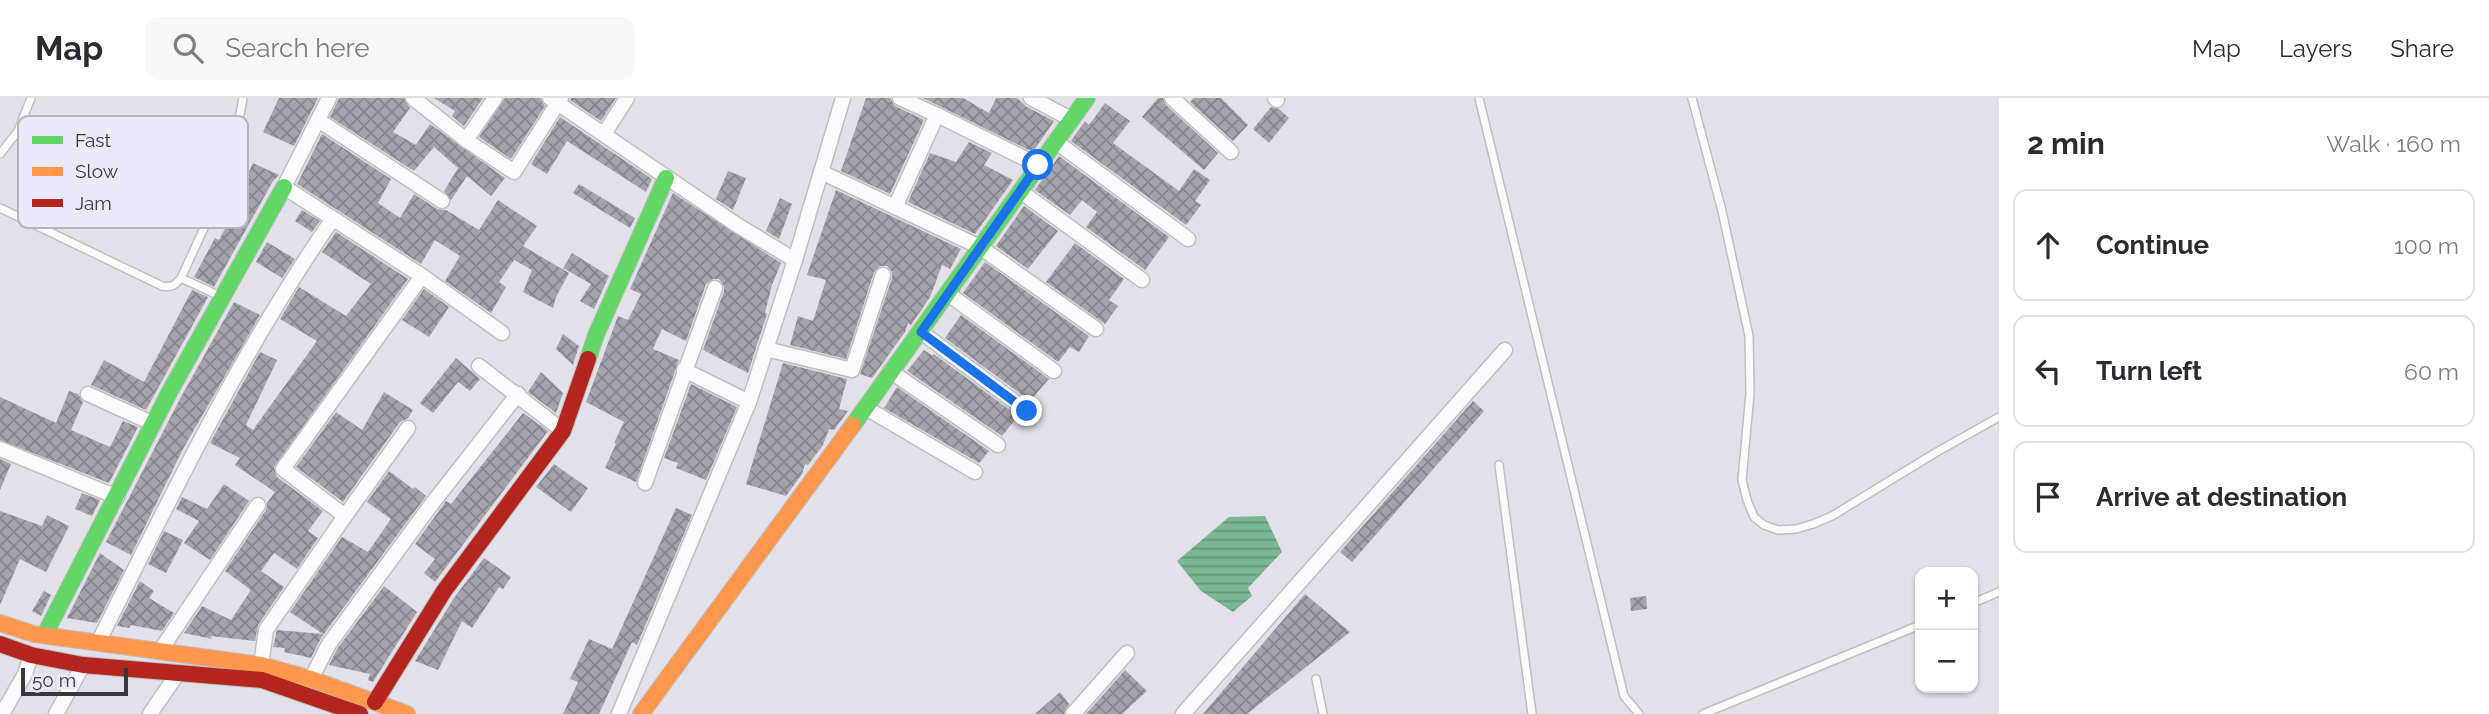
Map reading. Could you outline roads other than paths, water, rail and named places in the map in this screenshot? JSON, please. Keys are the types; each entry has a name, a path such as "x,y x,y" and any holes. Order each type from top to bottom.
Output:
{"street":[{"path":"45,634 329,98"},
{"path":"467,140 495,98"},
{"path":"604,134 627,98"},
{"path":"619,714 749,402 843,98"},
{"path":"900,98 1038,165"},
{"path":"1031,98 1070,119"},
{"path":"642,714 921,332 1087,98"},
{"path":"1172,98 1231,152"},
{"path":"418,99 467,140 514,173 556,100 666,178 795,260"},
{"path":"895,207 937,115"},
{"path":"318,120 442,201"},
{"path":"1055,141 1188,239"},
{"path":"821,172 980,247 1096,329"},
{"path":"375,702 444,592 564,430 596,335 666,178"},
{"path":"284,187 422,276 502,333"},
{"path":"1020,191 1142,280"},
{"path":"98,643 187,464 234,377 290,281 332,220"},
{"path":"766,349 852,370 883,275"},
{"path":"345,516 283,469 422,276"},
{"path":"645,483 715,288"},
{"path":"947,293 1054,371"},
{"path":"921,332 1027,411"},
{"path":"1183,714 1505,350"},
{"path":"479,366 564,430"},
{"path":"684,370 749,402"},
{"path":"890,371 998,445"},
{"path":"88,394 154,424"},
{"path":"311,679 329,644 431,505 518,394"},
{"path":"866,408 975,472"},
{"path":"261,665 266,630 408,428"},
{"path":"0,449 117,497"},
{"path":"160,651 258,505"},
{"path":"0,623 34,634 261,665 311,679 407,714"},
{"path":"0,644 31,655 83,665 262,680 352,713"},
{"path":"1073,714 1127,653"},
{"path":"2,714 25,674 31,655"},
{"path":"56,714 83,665"},
{"path":"150,714 178,673"}],"lane":[{"path":"24,116 31,98"},
{"path":"240,116 243,98"},
{"path":"1479,98 1624,696 1640,714"},
{"path":"1692,98 1722,211 1749,336 1750,393 1742,480 1754,517 1764,525 1778,530 1813,524 1832,516 1935,453 1999,418"},
{"path":"0,154 18,131"},
{"path":"0,208 18,217"},
{"path":"42,228 169,288 181,278 204,228"},
{"path":"181,278 223,297"},
{"path":"1499,465 1532,714"},
{"path":"1978,601 1999,592"},
{"path":"1703,714 1915,627"},
{"path":"1316,679 1322,714"}]}
